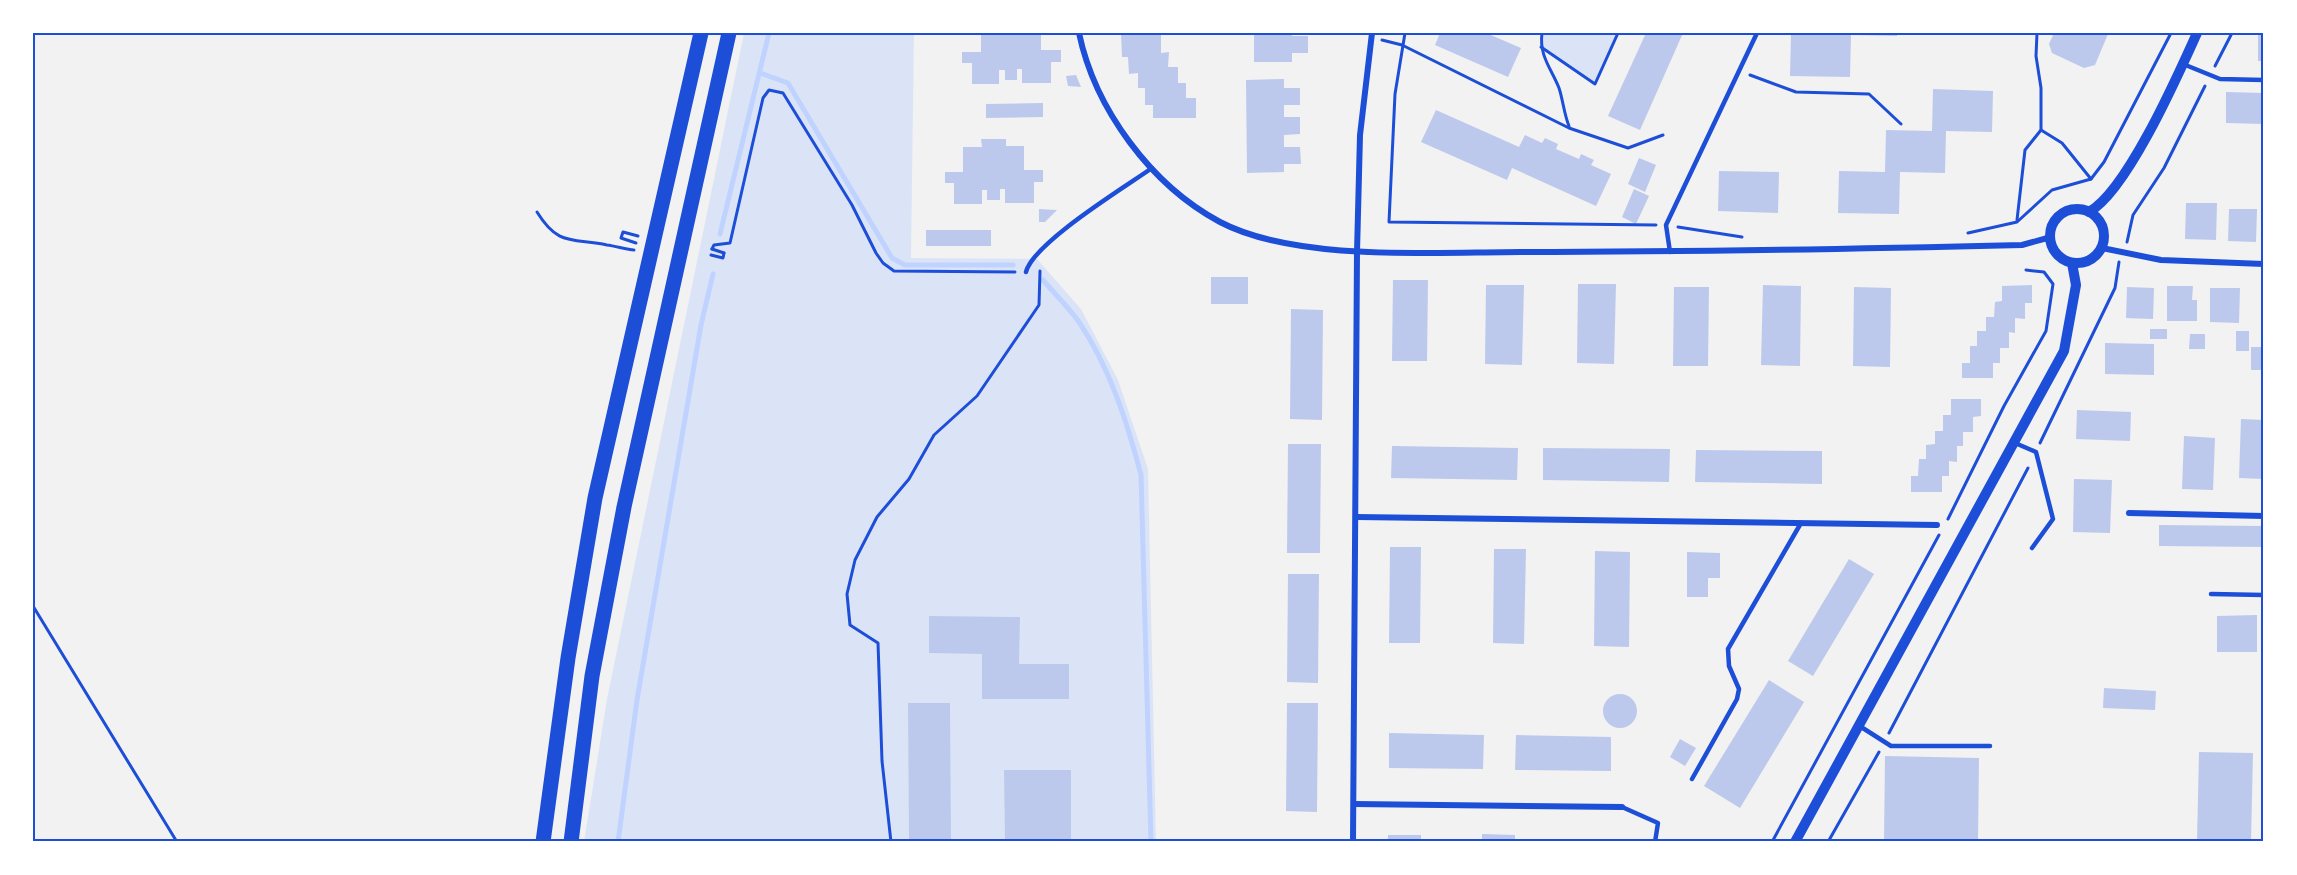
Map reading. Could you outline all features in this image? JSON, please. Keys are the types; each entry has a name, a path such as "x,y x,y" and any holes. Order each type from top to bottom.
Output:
{"main road":[{"path":"543,842 568,658 595,498 701,33"},
{"path":"571,842 592,676 624,507 729,33"}],"street":[{"path":"1079,33 1090,69 1116,121 1152,168 1198,207 1221,222 1249,233 1287,243 1357,252 1670,252 2022,245 2051,237"},
{"path":"2089,212 2101,224 2104,231 2102,248 2086,262 2072,263 2057,254 2051,237 2056,220 2071,210 2089,212 2099,207 2134,160 2197,33"},
{"path":"1353,842 1357,252 1360,135 1371,35"},
{"path":"2102,248 2161,260 2264,264"},
{"path":"1794,842 2064,351 2076,285 2072,263"},
{"path":"2129,513 2264,516"},
{"path":"1356,518 1937,525"},
{"path":"1354,804 1622,807"}],"lane":[{"path":"1670,252 1666,225 1756,33"},
{"path":"2183,64 2220,80 2264,80"},
{"path":"1026,272 1035,255 1053,238 1152,168"},
{"path":"2013,442 2036,452 2053,519 2032,548"},
{"path":"1692,778 1737,699 1739,689 1729,666 1728,649 1801,523"},
{"path":"2211,594 2264,595"},
{"path":"1858,725 1891,746 1990,746"},
{"path":"1622,807 1658,823 1655,842"}],"path":[{"path":"1405,33 1391,152 1389,222 1666,225 1744,237"},
{"path":"1542,33 1541,47 1546,64 1559,89 1569,128"},
{"path":"1541,47 1595,84 1618,33"},
{"path":"2017,222 2020,176 2025,150 2041,130 2041,88 2036,56 2037,33"},
{"path":"1961,233 2017,222 2052,190 2091,179 2104,162 2171,33"},
{"path":"1828,842 1885,742 2036,452 2115,288 2119,272 2116,268 2131,235 2133,214 2164,168 2232,33"},
{"path":"1371,35 1402,45 1569,128 1628,148 1663,135"},
{"path":"1740,71 1796,92 1869,94 1901,124"},
{"path":"711,255 723,258 724,253 712,249 714,245 730,243 763,98 770,90 778,90 783,93 852,205 883,263 894,271 1026,272"},
{"path":"2041,130 2062,143 2091,179"},
{"path":"537,212 547,228 570,241 634,251 636,242 621,238 623,232 638,236"},
{"path":"891,842 882,761 878,643 850,625 847,594 855,560 877,518 909,479 934,435 977,396 1039,305 1040,270 1035,255"},
{"path":"1772,842 1945,525 2004,406 2046,331 2053,284 2044,272 2026,270"},
{"path":"33,606 177,842"}],"shaded area":[{"path":"744,33 914,33 911,258 1037,259 1081,309 1118,380 1148,469 1156,842 584,842 607,699"},
{"path":"1542,33 1618,33 1595,84 1541,47"}],"building":[{"path":"981,33 1041,33 1041,50 1061,50 1061,62 1051,62 1051,83 1022,83 1022,69 1017,69 1017,80 1005,80 1005,70 999,70 999,84 972,84 972,63 962,63 962,52 981,52"},
{"path":"1121,33 1161,33 1161,53 1169,52 1168,67 1178,67 1178,83 1186,83 1186,98 1196,98 1196,118 1153,118 1153,105 1145,105 1145,88 1138,88 1138,73 1129,74 1128,57 1122,57"},
{"path":"1254,33 1292,33 1292,36 1308,36 1308,53 1292,53 1292,62 1254,62"},
{"path":"1440,33 1486,33 1521,48 1508,77 1435,45"},
{"path":"1646,33 1683,33 1640,130 1608,116"},
{"path":"1897,33 1897,36 1851,35 1850,77 1790,76 1791,34"},
{"path":"2054,33 2108,34 2095,65 2084,68 2052,53 2049,44"},
{"path":"2258,33 2264,33 2264,61 2258,61"},
{"path":"1076,75 1081,87 1068,86 1066,76"},
{"path":"1284,79 1284,88 1300,88 1300,105 1284,105 1284,117 1300,117 1300,134 1284,135 1284,147 1300,147 1301,164 1284,164 1284,172 1247,173 1246,80"},
{"path":"1933,89 1993,91 1992,132 1946,131 1945,173 1900,172 1899,214 1838,213 1839,171 1885,172 1886,130 1932,131"},
{"path":"2226,92 2264,93 2264,124 2226,123"},
{"path":"1043,103 1043,117 986,118 986,104"},
{"path":"1436,110 1519,147 1525,135 1542,143 1545,138 1558,144 1556,149 1579,159 1581,154 1594,160 1591,165 1611,174 1596,206 1512,168 1507,180 1421,142"},
{"path":"981,139 1006,139 1006,146 1024,146 1024,170 1043,170 1043,182 1034,182 1034,203 1005,203 1005,189 1000,189 1000,200 987,200 987,190 982,190 982,204 954,204 954,183 945,183 945,172 963,172 963,147 982,147"},
{"path":"1639,158 1656,165 1645,192 1628,184"},
{"path":"1719,171 1779,172 1778,213 1718,211"},
{"path":"1634,189 1649,196 1636,224 1622,217"},
{"path":"2186,203 2217,203 2216,240 2185,239"},
{"path":"1039,209 1057,210 1045,222 1039,222"},
{"path":"2229,209 2257,209 2256,242 2228,241"},
{"path":"926,230 991,230 991,246 926,246"},
{"path":"1211,277 1248,277 1248,304 1211,304"},
{"path":"1393,280 1428,280 1427,361 1392,361"},
{"path":"1578,284 1616,284 1614,364 1577,363"},
{"path":"1486,285 1524,285 1522,365 1485,364"},
{"path":"1763,285 1801,286 1800,366 1761,365"},
{"path":"2032,285 2032,303 2025,303 2025,319 2015,318 2015,333 2009,332 2009,348 2000,348 2000,363 1993,363 1993,378 1962,378 1962,363 1970,363 1970,346 1977,346 1977,331 1986,331 1986,317 1994,317 1995,302 2002,301 2002,286"},
{"path":"2167,286 2193,286 2192,300 2197,300 2197,321 2167,321"},
{"path":"1674,287 1709,287 1708,366 1673,366"},
{"path":"1854,287 1891,288 1890,367 1853,366"},
{"path":"2127,287 2154,288 2153,319 2126,318"},
{"path":"2210,288 2240,288 2239,323 2210,322"},
{"path":"1291,309 1323,310 1322,420 1290,419"},
{"path":"2150,329 2167,329 2167,339 2150,339"},
{"path":"2236,331 2249,331 2249,351 2236,351"},
{"path":"2190,334 2205,334 2205,349 2189,349"},
{"path":"2105,343 2154,344 2154,375 2105,374"},
{"path":"2251,347 2264,347 2264,370 2251,370"},
{"path":"1951,399 1981,399 1981,416 1973,417 1973,432 1963,432 1963,446 1957,446 1957,462 1949,461 1949,476 1942,476 1942,492 1911,492 1911,476 1918,476 1919,459 1926,459 1926,445 1935,444 1935,431 1943,431 1943,415 1951,415"},
{"path":"2077,410 2131,412 2130,441 2076,439"},
{"path":"2241,419 2264,420 2264,479 2239,478"},
{"path":"2184,436 2215,438 2213,490 2182,489"},
{"path":"1288,444 1321,444 1320,553 1287,553"},
{"path":"1392,446 1518,448 1517,480 1391,478"},
{"path":"1543,448 1670,449 1669,482 1543,480"},
{"path":"1696,450 1822,451 1822,484 1695,482"},
{"path":"2074,479 2112,480 2110,533 2073,532"},
{"path":"2159,525 2264,526 2264,547 2159,546"},
{"path":"1390,547 1421,547 1420,643 1389,643"},
{"path":"1494,549 1526,549 1524,644 1493,643"},
{"path":"1595,551 1630,552 1629,647 1594,646"},
{"path":"1687,552 1720,553 1720,578 1708,578 1708,597 1687,597"},
{"path":"1849,559 1874,574 1813,676 1788,661"},
{"path":"1288,574 1319,574 1318,683 1287,682"},
{"path":"2257,615 2257,652 2217,652 2217,616"},
{"path":"929,616 1020,617 1019,664 1069,664 1069,699 982,699 982,654 929,653"},
{"path":"1769,680 1804,702 1740,808 1704,786"},
{"path":"2104,688 2156,691 2155,710 2103,708"},
{"path":"1620,694 1632,699 1637,711 1632,723 1620,728 1608,723 1603,711 1608,699"},
{"path":"908,703 950,703 951,842 909,842"},
{"path":"1287,703 1318,703 1317,812 1286,811"},
{"path":"1389,733 1484,735 1483,769 1389,768"},
{"path":"1516,735 1611,737 1611,771 1515,770"},
{"path":"1680,739 1696,748 1685,766 1670,757"},
{"path":"2199,752 2253,753 2251,842 2197,842"},
{"path":"1885,756 1979,758 1978,842 1884,842"},
{"path":"1004,770 1071,770 1071,842 1005,842"},
{"path":"1482,834 1515,835 1515,842 1482,842"},
{"path":"1388,835 1421,835 1421,842 1388,842"},
{"path":"1555,839 1584,839 1584,842 1555,842"}],"waterway":[{"path":"720,234 769,33"},
{"path":"760,73 788,83 892,258 905,265 1013,265"},
{"path":"618,842 637,700 701,325 713,274"},
{"path":"1043,280 1079,322 1100,358 1123,415 1141,475 1151,842"}]}
